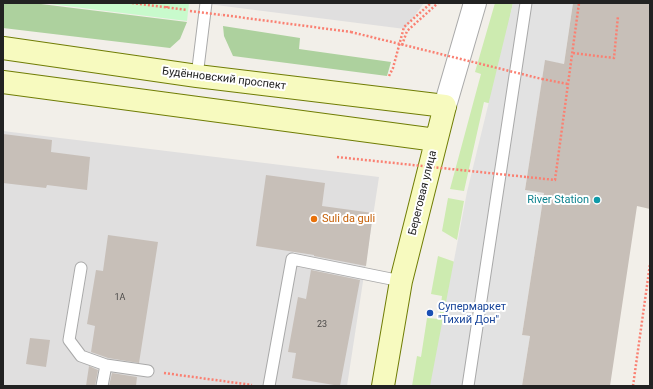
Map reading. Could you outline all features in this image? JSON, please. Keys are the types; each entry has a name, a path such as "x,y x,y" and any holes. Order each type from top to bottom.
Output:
{"main road":[{"name":"Будённовский проспект","path":"3,48 197,76 445,106"},
{"path":"3,82 436,140"},
{"name":"Береговая улица","path":"383,386 401,281 445,106"}],"street":[{"name":"Береговая улица","path":"445,106 475,3"}],"lane":[{"path":"197,76 206,3"},
{"path":"468,386 526,3"},
{"path":"269,386 292,259 401,281"},
{"path":"82,268 69,340 81,356 106,365 148,371"},
{"path":"102,386 106,365"}],"path":[{"path":"132,3 351,32 568,84"},
{"path":"167,3 167,8"},
{"path":"384,78 389,77 393,68 404,27 430,3"},
{"path":"402,45 407,31 438,3"},
{"path":"337,158 555,180 579,3"},
{"path":"573,53 614,58 618,16"},
{"path":"633,386 650,264"},
{"path":"179,375 256,386"}],"shaded area":[{"path":"200,3 424,3 405,29"},
{"path":"513,3 573,3 564,64 545,61 525,190 544,193 522,335 530,336 522,386 430,386 467,192"},
{"path":"3,131 379,177 347,386 3,386"}],"green space":[{"path":"3,3 33,3 187,22 180,39 170,48 3,28"},
{"path":"42,3 189,3 187,21"},
{"path":"495,3 513,3 492,104 484,102 464,191 450,189 481,74 475,72"},
{"path":"223,26 300,38 299,49 391,62 387,76 233,56 224,36"},
{"path":"448,198 464,201 457,240 442,231"},
{"path":"438,256 455,262 435,386 412,386 417,356 421,357 427,318 439,319 442,296 431,294"}],"building":[{"name":"River Station","path":"573,3 650,3 650,209 637,206 610,386 522,386 530,336 522,335 544,193 525,190 545,60 564,64"},
{"path":"3,134 52,140 51,152 90,157 87,190 47,185 46,188 3,183"},
{"path":"266,175 325,183 322,206 373,213 366,266 314,255 256,246"},
{"path":"108,235 158,242 139,363 108,358 91,352 95,326 87,324 96,270 103,271"},
{"path":"311,270 360,280 340,386 292,378 296,353 288,352 298,297 306,299"},
{"path":"30,338 50,340 46,367 26,364"},
{"path":"89,366 98,370 95,386 86,386"},
{"path":"112,373 137,377 136,386 109,386"}],"place":[{"name":"River Station","path":"597,200"},
{"name":"Suli da guli","path":"314,219"},
{"name":"Супермаркет \"Тихий Дон\"","path":"430,313"}]}
